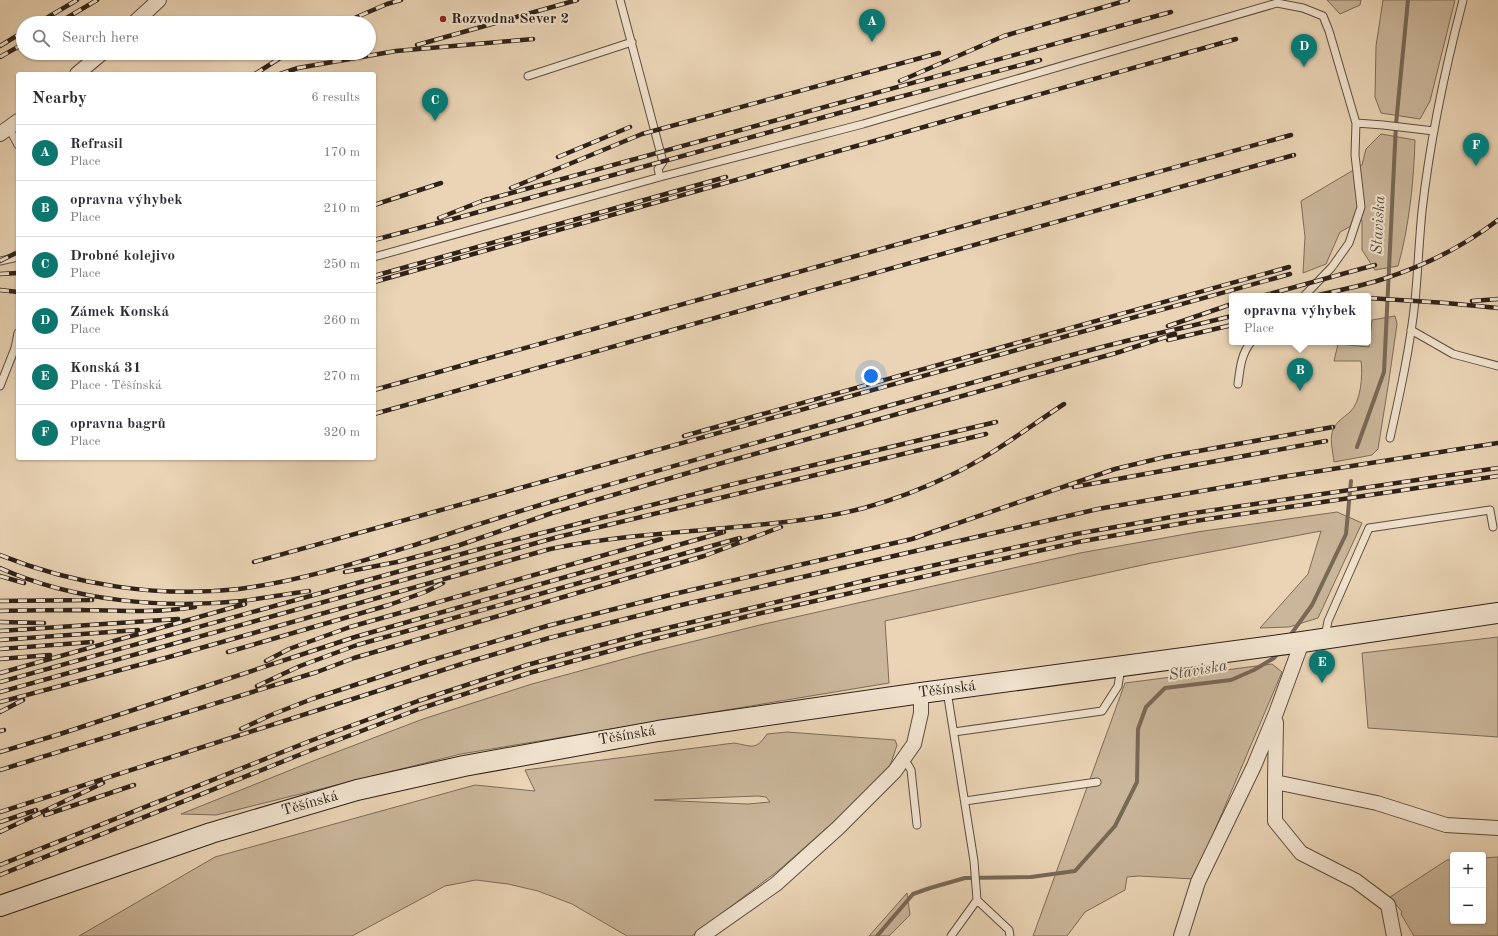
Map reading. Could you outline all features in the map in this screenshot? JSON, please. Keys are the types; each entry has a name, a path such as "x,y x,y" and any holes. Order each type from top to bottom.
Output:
{"main road":[{"name":"Těšínská","path":"0,906 211,833 357,790 464,766 643,733 921,693 1121,667 1498,614"}],"street":[{"path":"142,16 159,0"},
{"path":"79,72 94,60"},
{"path":"1181,936 1198,882 1254,766 1276,713 1302,642"},
{"path":"702,936 776,884 838,828 895,771 914,744 921,713 921,693"},
{"path":"1276,713 1275,821 1301,854 1356,881 1388,905 1394,936"},
{"path":"1275,782 1377,803 1446,825 1498,828"}],"lane":[{"path":"620,0 663,162 658,170 660,176"},
{"path":"1390,438 1411,330 1422,211 1434,131 1446,64 1462,0"},
{"path":"376,256 660,176 863,124 1271,2 1303,4 1323,16 1329,31 1356,123 1355,154 1361,207 1350,242 1332,267 1307,293"},
{"path":"528,76 632,42"},
{"path":"1356,123 1434,131"},
{"path":"9,128 16,141"},
{"path":"0,261 16,257"},
{"path":"1411,330 1453,354 1498,366"},
{"path":"0,386 16,343"},
{"path":"1238,384 1243,357 1248,345"},
{"path":"1325,639 1328,621 1368,528 1490,510 1493,527"},
{"path":"954,732 1102,711 1118,686 1121,667"},
{"path":"947,690 974,861 977,900 1009,930 1010,936"},
{"path":"904,758 911,770 916,825"},
{"path":"965,801 1097,782"},
{"path":"951,936 977,900"}],"shaded area":[{"path":"1327,0 1361,0 1360,5 1340,14"},
{"path":"1383,0 1455,0 1430,101 1420,119 1381,113 1375,97 1376,46"},
{"path":"1381,134 1415,140 1410,203 1405,236 1398,266 1375,270 1362,250 1362,220 1340,232 1326,264 1303,273 1305,237 1301,201 1362,165 1366,149"},
{"path":"1395,316 1397,324 1378,449 1372,455 1334,462 1331,443 1333,429 1337,423 1354,408 1359,395 1362,373 1361,361 1334,361 1338,345 1369,347 1369,345 1371,345 1372,320"},
{"path":"1337,512 1362,523 1318,618 1289,627 1260,628 1308,574 1321,531 1152,563 885,621 889,683 461,754 216,815 181,814 423,719 532,684 646,653 760,625 1080,553 1197,532"},
{"path":"1498,637 1498,737 1368,728 1362,653"},
{"path":"1272,664 1282,672 1194,879 1139,876 1127,877 1125,890 1085,912 1067,936 1033,936 1125,683"},
{"path":"787,732 895,740 897,745 891,763 885,773 855,803 779,870 692,936 627,936 572,904 538,891 508,884 476,880 445,886 352,936 79,936 215,857 475,785 535,791 525,770 734,743 753,746 759,743 767,734","holes":["758,796 766,797 770,802 748,804 654,800"]},
{"path":"1498,857 1498,936 1414,936 1401,914 1402,912 1390,897 1447,860 1450,860 1450,924 1486,924 1486,858"},
{"path":"907,893 910,915 889,936 869,936"}],"waterway":[{"name":"Staviska","path":"1357,447 1384,372 1396,124 1408,0"},
{"name":"Staviska","path":"1289,637 1312,605 1346,534 1351,481"},
{"name":"Staviska","path":"877,936 913,894 930,888 965,878 1031,877 1075,871 1115,826 1137,782 1138,729 1146,707 1165,688 1231,680 1254,670 1274,658 1279,652"}],"railway":[{"path":"50,16 77,0"},
{"path":"70,16 97,0"},
{"path":"359,16 387,4 401,0"},
{"path":"417,45 577,0"},
{"path":"900,81 1004,36 1128,0"},
{"path":"482,201 1171,12"},
{"path":"0,46 16,36"},
{"path":"376,54 396,51 533,39"},
{"path":"376,281 1236,39"},
{"path":"0,57 16,48"},
{"path":"511,188 642,134 939,53"},
{"path":"258,72 277,60"},
{"path":"286,72 298,68 344,60"},
{"path":"376,239 850,110 1040,60"},
{"path":"558,157 630,127"},
{"path":"376,389 1291,135"},
{"path":"376,413 1294,155"},
{"path":"376,275 726,177"},
{"path":"376,204 441,183"},
{"path":"439,218 487,199"},
{"path":"1327,293 1375,282 1413,268 1457,247 1498,220"},
{"path":"0,261 16,253"},
{"path":"1273,293 1375,265"},
{"path":"684,436 1289,267"},
{"path":"0,274 16,273"},
{"path":"254,562 1290,274"},
{"path":"0,290 16,292"},
{"path":"1371,298 1498,308"},
{"path":"1472,301 1498,299"},
{"path":"1168,326 1229,305"},
{"path":"0,555 58,574 87,581 117,587 148,590 178,592 209,591 239,589 286,581 355,563 481,523 666,468 1069,356 1129,340 1229,317"},
{"path":"1168,340 1229,326"},
{"path":"345,572 397,562 457,546 552,513 715,465 1116,353 1175,334"},
{"path":"0,702 169,657 550,549 673,532 792,521 821,517 864,508 918,490 939,481 979,460 1064,404"},
{"path":"0,682 487,547 738,483 996,422"},
{"path":"241,729 271,715 312,699 422,663 547,626 674,594 912,539 1115,469 1165,457 1333,427"},
{"path":"0,692 558,537 986,434"},
{"path":"1074,487 1326,441"},
{"path":"0,812 468,662 549,638 677,606 1098,509 1288,476 1498,443"},
{"path":"0,865 310,741 418,701 527,665 642,634 872,579 1076,534 1194,513 1498,468"},
{"path":"0,875 309,751 419,709 529,673 643,642 757,614 1078,542 1195,521 1498,476"},
{"path":"0,770 317,672 354,658 704,556 781,527"},
{"path":"0,752 60,734 355,637 724,532"},
{"path":"257,686 300,666 357,645 740,538"},
{"path":"266,661 289,649 350,627 661,539"},
{"path":"0,568 28,579 58,588 88,595 150,603 181,604 242,601 309,591"},
{"path":"0,576 24,583"},
{"path":"228,652 389,605 425,592 443,583"},
{"path":"0,601 92,600"},
{"path":"0,673 245,604"},
{"path":"0,611 153,611 195,607"},
{"path":"0,631 178,619"},
{"path":"0,622 44,623"},
{"path":"0,640 138,630"},
{"path":"0,649 92,642"},
{"path":"0,659 50,655"},
{"path":"0,712 23,700"},
{"path":"0,731 4,730"},
{"path":"0,832 103,783"},
{"path":"45,815 134,785"},
{"path":"0,822 36,810"}],"place":[{"name":"Rozvodna Sever 2","path":"443,19"},
{"name":"Refrasil","path":"872,42"},
{"name":"Zámek Konská","path":"1304,67"},
{"name":"Drobné kolejivo","path":"435,121"},
{"name":"opravna bagrů","path":"1476,166"},
{"name":"opravna výhybek","path":"1300,391"},
{"name":"Konská 31","path":"1322,683"}]}
